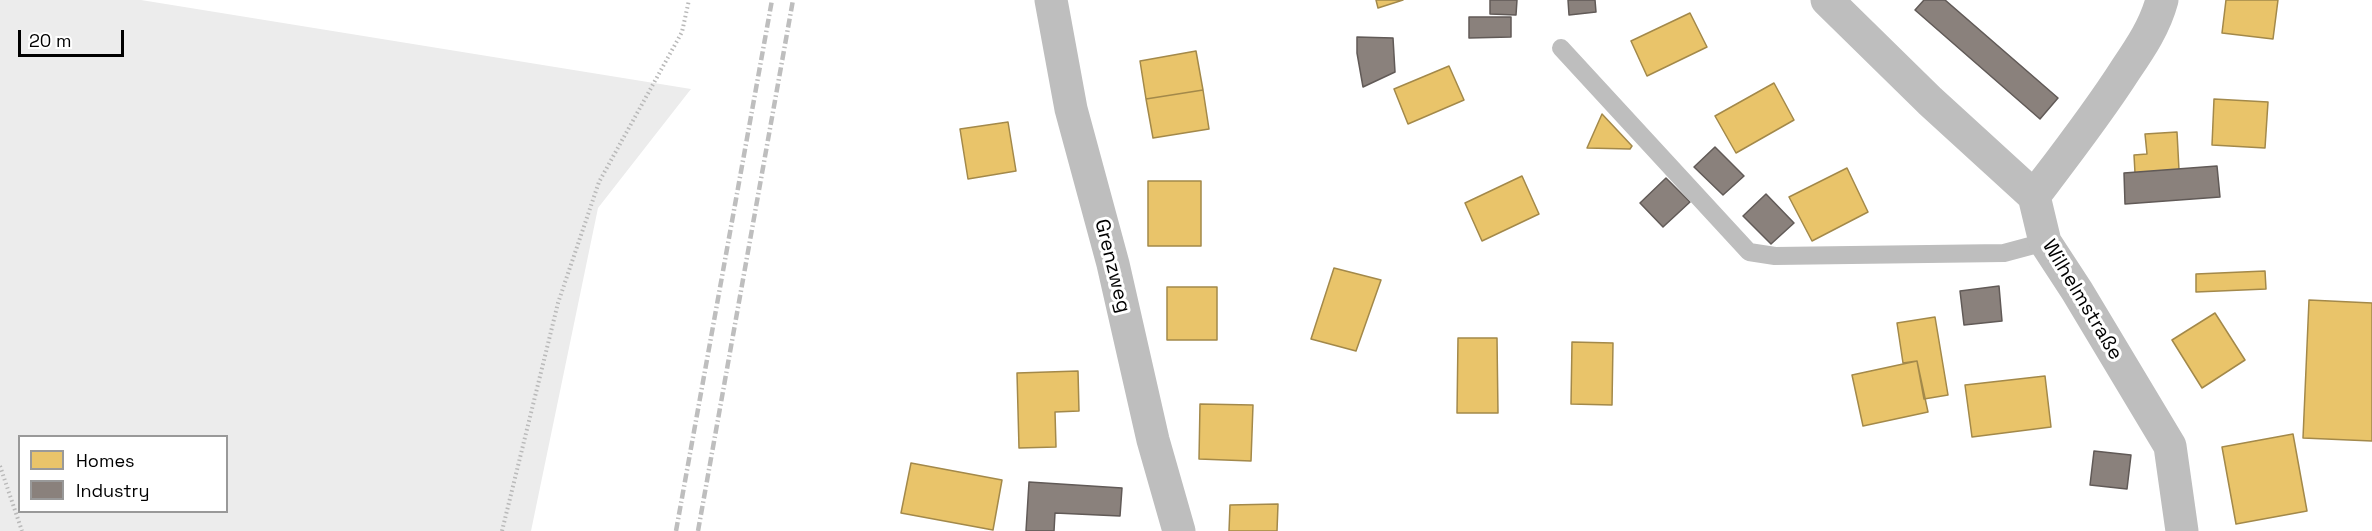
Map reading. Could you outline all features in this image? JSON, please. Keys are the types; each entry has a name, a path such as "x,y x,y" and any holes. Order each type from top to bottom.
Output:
{"street":[{"name":"Grenzweg","path":"1051,0 1071,108 1113,264 1153,440 1179,531"},
{"path":"1827,0 1930,101 2034,196 2103,105 2144,42 2158,15 2162,0"},
{"name":"Wilhelmstraße","path":"2034,196 2045,242 2170,446 2182,531"}],"lane":[{"path":"1561,48 1749,252 1775,256 2004,253 2045,242"}],"path":[{"path":"502,531 558,303 599,182 682,32 689,0"},
{"path":"0,466 22,531"}],"shaded area":[{"path":"0,0 141,0 691,89 598,208 531,531 0,531"}],"building: Homes":[{"path":"1376,0 1403,0 1378,8"},
{"path":"2226,0 2278,0 2273,39 2222,33"},
{"path":"1690,13 1707,47 1647,76 1631,41"},
{"path":"1196,51 1203,90 1146,99 1140,61"},
{"path":"1449,66 1464,100 1408,124 1394,89"},
{"path":"1774,83 1794,120 1736,153 1715,116"},
{"path":"1203,90 1209,129 1153,138 1146,99"},
{"path":"2214,99 2268,102 2265,148 2212,145"},
{"path":"1602,114 1632,146 1630,149 1587,148"},
{"path":"1008,122 1016,171 968,179 960,129"},
{"path":"2177,132 2179,170 2135,173 2134,155 2147,154 2145,134"},
{"path":"1847,168 1868,212 1812,241 1789,197"},
{"path":"1522,176 1539,214 1482,241 1465,203"},
{"path":"1148,181 1201,181 1201,246 1148,246"},
{"path":"1334,268 1381,280 1356,351 1311,339"},
{"path":"2265,271 2266,289 2196,292 2196,274"},
{"path":"1167,287 1217,287 1217,340 1167,340"},
{"path":"2309,300 2372,303 2372,441 2303,438"},
{"path":"2215,313 2245,360 2202,388 2172,340"},
{"path":"1935,317 1948,395 1924,399 1917,361 1903,363 1897,323"},
{"path":"1458,338 1497,338 1498,413 1457,413"},
{"path":"1572,342 1613,343 1612,405 1571,404"},
{"path":"1917,361 1928,412 1863,426 1852,375"},
{"path":"1078,371 1079,411 1055,412 1056,447 1019,448 1017,373"},
{"path":"2045,376 2051,427 1972,437 1965,385"},
{"path":"1200,404 1253,405 1251,461 1199,459"},
{"path":"2293,434 2307,511 2236,524 2222,447"},
{"path":"911,463 1002,480 993,530 901,513"},
{"path":"1278,504 1277,531 1229,531 1230,505"}],"building: Industry":[{"path":"1490,0 1517,0 1516,15 1490,14"},
{"path":"1568,0 1595,0 1596,12 1569,15"},
{"path":"1924,0 1945,0 2058,98 2040,119 1915,10"},
{"path":"1469,17 1511,17 1511,37 1469,38"},
{"path":"1357,37 1393,38 1395,72 1363,87 1357,53"},
{"path":"1715,147 1744,176 1723,195 1694,167"},
{"path":"2217,166 2220,197 2125,204 2124,173"},
{"path":"1666,178 1690,202 1663,227 1640,203"},
{"path":"1766,194 1794,223 1771,244 1743,216"},
{"path":"1999,286 2002,321 1964,325 1960,291"},
{"path":"2094,451 2131,455 2127,489 2090,485"},
{"path":"1029,482 1122,488 1120,516 1055,513 1054,531 1026,531"}],"railway":[{"path":"676,531 772,0"},
{"path":"698,531 793,0"}]}
